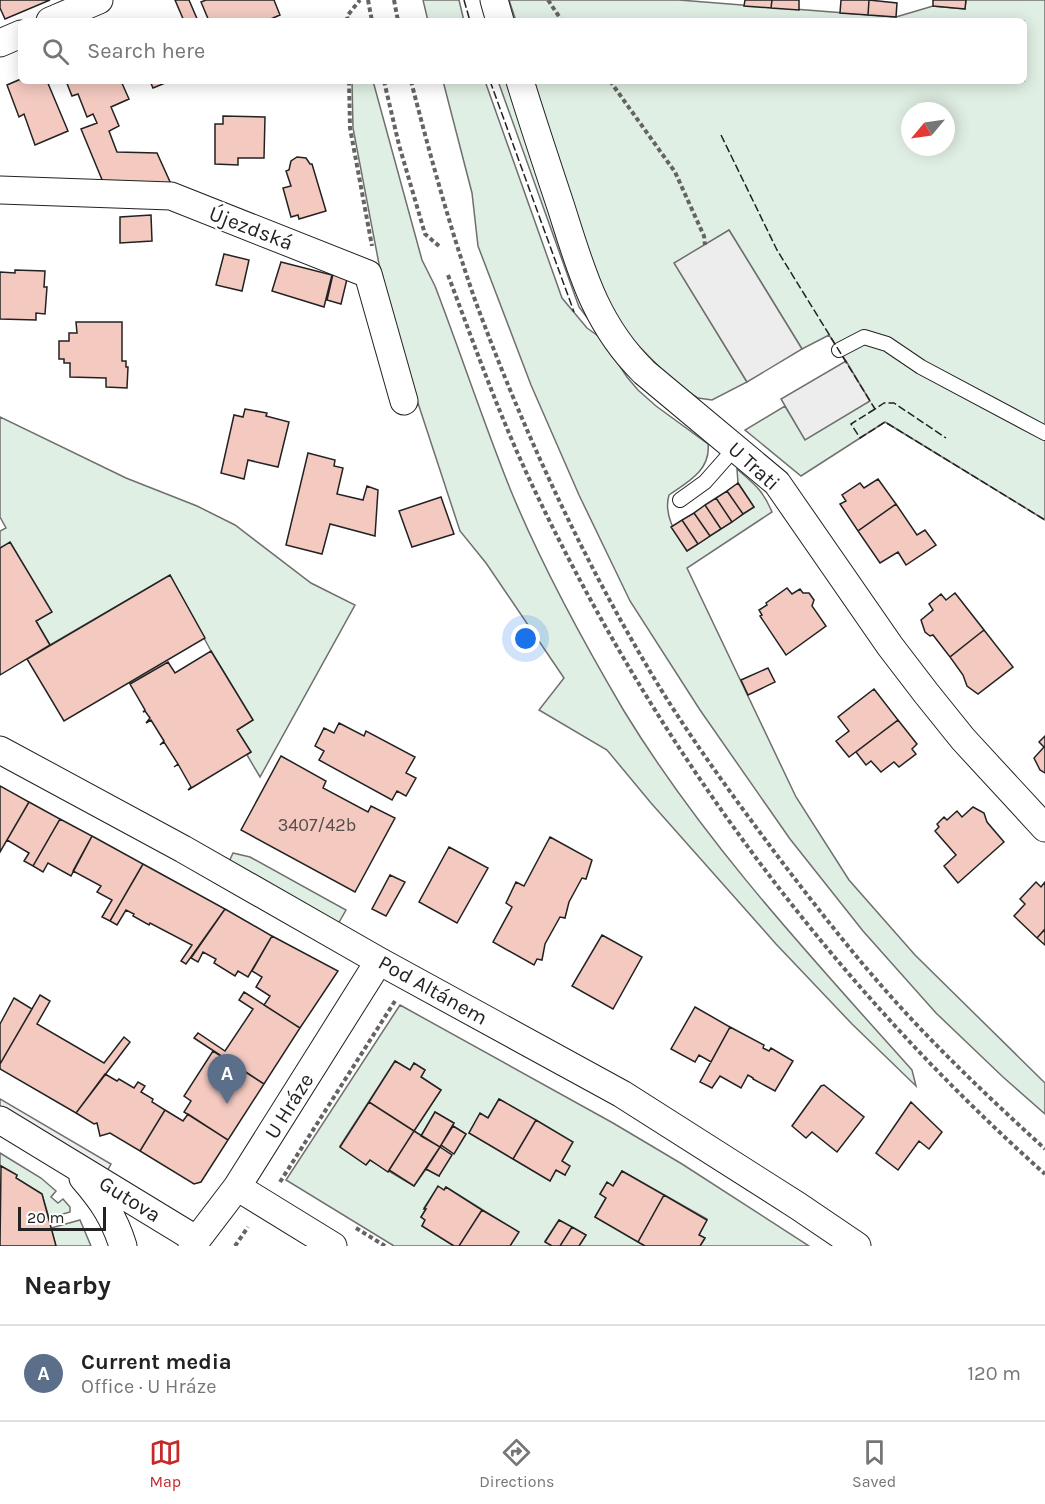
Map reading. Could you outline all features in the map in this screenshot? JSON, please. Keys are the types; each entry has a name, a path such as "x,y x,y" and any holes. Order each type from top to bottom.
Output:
{"street":[{"path":"57,18 99,0"},
{"path":"494,0 499,18"},
{"path":"0,43 18,35"},
{"name":"U Trati","path":"520,84 583,277 612,336 626,355 644,372 777,483 890,646 926,693 963,739 1045,828"},
{"name":"Újezdská","path":"0,190 171,196 368,274"},
{"path":"368,274 404,401"},
{"name":"Pod Altánem","path":"0,750 183,849 379,961 622,1094 857,1246"},
{"name":"U Hráze","path":"195,1243 237,1187 379,961"},
{"name":"Gutova","path":"0,1120 64,1157 195,1243"},
{"name":"Gutova","path":"64,1157 103,1201 117,1226 123,1246"},
{"path":"237,1187 333,1246"}],"lane":[{"path":"839,350 864,337 887,344 921,367 1045,433"},
{"path":"680,500 705,482 735,448"}],"path":[{"path":"347,18 360,0"},
{"path":"368,0 371,18"},
{"path":"394,0 397,18"},
{"path":"548,0 560,18"},
{"path":"349,84 350,128 375,265 368,274"},
{"path":"385,84 399,145 425,234 439,246"},
{"path":"412,84 447,212 475,298 510,390 586,554 619,618 659,686 731,793 822,915 904,1011 1004,1112 1045,1149"},
{"path":"612,84 675,172 704,236 705,245"},
{"path":"448,275 493,396 570,563 645,694 719,807 755,859 808,926 885,1016 991,1126 1045,1174"},
{"path":"280,1181 398,997"},
{"path":"235,1246 248,1227"}],"green space":[{"path":"423,0 459,0 463,18 427,18"},
{"path":"509,0 679,0 896,17 933,6 965,9 966,0 1045,0 1045,520 885,422 801,476 745,430 785,406 805,439 846,361 829,335 802,349 729,230 675,264 747,382 712,400 698,398 673,381 630,337 616,318 591,262 535,84 1027,84 1027,18 515,18"},
{"path":"352,84 374,84 422,260 435,286 511,491 549,575 624,711 688,806 723,852 797,941 912,1070 916,1086 852,1024 776,944 607,750 539,710 564,678 486,563 460,531 416,397 379,264 353,128"},
{"path":"444,84 486,84 562,298 587,328 601,338 638,390 708,444 706,461 702,468 669,495 669,517 687,551 754,507 738,483 737,469 765,498 772,512 687,568 796,797 849,880 915,955 1045,1083 1045,1114 936,1013 863,931 790,839 700,710 630,601 579,495 531,385 478,246 472,193"},
{"path":"499,84 508,84 592,324 579,307"},
{"path":"0,417 126,478 197,506 235,525 311,583 355,605 260,777 247,755 251,752 237,730 253,720 211,651 170,575 50,645 36,621 51,612 10,543 0,548 0,531 6,528 0,517"},
{"path":"233,853 250,857 346,910 338,924 228,864"},
{"path":"400,1005 613,1123 682,1164 809,1246 700,1246 705,1238 699,1235 707,1219 622,1171 613,1186 607,1183 600,1194 606,1198 595,1217 645,1246 579,1246 586,1235 559,1220 545,1241 552,1246 510,1246 518,1232 446,1187 444,1190 438,1187 424,1208 426,1209 421,1217 425,1220 422,1226 454,1246 394,1246 286,1180","holes":["395,1061 410,1070 414,1063 425,1070 421,1077 441,1090 414,1131 421,1136 435,1112 454,1123 447,1136 453,1126 466,1134 454,1153 441,1145 439,1176 426,1169 414,1186 370,1160 366,1164 340,1146","499,1099 572,1142 562,1161 565,1175 556,1170 550,1181 469,1133 480,1114 488,1118"]},
{"path":"0,1153 41,1178 56,1191 51,1197 58,1203 63,1199 70,1207 70,1212 49,1218 42,1194 16,1178 17,1175 0,1167"},
{"path":"80,1220 91,1246 56,1246 51,1228"}],"shaded area":[{"path":"729,230 802,349 747,382 674,263"},
{"path":"846,361 870,401 805,440 781,399"},
{"path":"0,1099 111,1164 106,1173 0,1111"}],"building":[{"path":"0,0 50,0 5,19 0,8"},
{"path":"175,0 189,0 197,18 183,18"},
{"path":"206,0 274,0 280,15 273,18 208,18 201,2"},
{"path":"745,0 772,0 771,8 744,6"},
{"path":"772,0 799,0 799,10 771,8"},
{"path":"841,0 869,0 868,15 840,13"},
{"path":"869,0 897,3 896,17 868,15"},
{"path":"933,0 966,0 965,9 933,6"},
{"path":"18,80 18,84 48,84 68,131 35,145 24,114 19,117 7,85"},
{"path":"67,84 122,84 129,99 111,107 119,126 109,131 117,152 157,153 171,184 103,182 81,129 97,123 93,114 87,117 78,94 72,96"},
{"path":"151,84 163,84 153,88"},
{"path":"223,116 265,117 264,158 238,158 238,165 215,164 215,124 223,124"},
{"path":"297,157 306,158 312,164 326,211 299,219 298,215 291,217 283,188 291,186 286,171 289,170 291,161"},
{"path":"151,215 152,241 120,243 120,217"},
{"path":"224,254 249,260 242,291 216,285"},
{"path":"281,262 332,275 324,307 272,291"},
{"path":"15,270 45,271 44,287 47,287 45,314 36,313 36,320 0,319 0,272 15,273"},
{"path":"333,274 347,279 341,304 327,300"},
{"path":"76,322 122,322 122,361 126,361 126,367 128,367 127,388 106,387 106,378 70,377 70,363 64,363 64,359 59,359 59,341 69,341 69,333 77,333"},
{"path":"245,409 267,413 266,416 289,422 278,467 248,460 244,479 221,473 234,415 243,417"},
{"path":"308,453 335,460 334,466 343,468 337,494 363,500 367,486 378,490 375,536 330,524 322,554 286,545"},
{"path":"878,479 896,504 858,531 840,504 846,501 842,495 860,483 864,488"},
{"path":"738,483 754,507 743,514 727,491"},
{"path":"727,491 743,514 732,522 716,498"},
{"path":"441,497 454,534 412,547 399,511"},
{"path":"716,498 732,522 721,529 705,505"},
{"path":"896,504 917,535 925,530 936,545 906,565 898,552 880,563 858,531"},
{"path":"705,505 721,529 710,536 694,513"},
{"path":"694,513 710,536 698,544 682,520"},
{"path":"682,520 698,544 687,551 671,527"},
{"path":"10,542 52,612 36,621 50,645 0,675 0,548"},
{"path":"170,575 205,638 64,721 27,659"},
{"path":"787,588 792,594 800,589 803,593 809,593 814,600 812,606 826,626 786,655 760,616 762,615 759,610"},
{"path":"955,593 984,630 950,657 933,635 930,636 925,632 921,620 933,610 929,604 941,594 946,600"},
{"path":"984,630 1013,667 978,694 967,686 963,675 950,657"},
{"path":"211,651 253,720 237,730 251,752 188,790 191,787 164,742 160,745 164,741 151,720 146,723 150,718 145,711 143,712 145,710 130,684 168,662 175,673"},
{"path":"768,668 775,682 748,695 741,680"},
{"path":"874,689 898,720 849,757 836,741 849,731 838,717"},
{"path":"898,720 917,744 912,749 916,754 899,767 894,762 881,772 871,761 866,765 856,752"},
{"path":"339,723 364,736 366,731 415,757 406,773 416,778 406,796 397,791 392,800 319,760 324,751 315,746 324,728 334,733"},
{"path":"1045,736 1045,773 1040,770 1034,758 1044,747 1039,742"},
{"path":"281,756 326,781 323,788 368,812 371,806 395,818 355,892 241,830"},
{"path":"0,786 29,802 0,852"},
{"path":"29,802 60,819 33,866 24,861 29,853 7,840"},
{"path":"973,807 984,813 987,822 1004,842 958,883 944,866 956,855 935,831 939,827 937,824 944,817 947,820 957,811 962,817"},
{"path":"60,819 92,836 71,876 48,863 43,872 33,866"},
{"path":"92,836 143,864 110,921 102,917 112,900 97,892 101,886 73,871"},
{"path":"550,837 592,860 586,879 582,878 569,902 565,918 560,917 545,944 542,960 537,959 534,965 493,942 512,907 506,903 516,882 524,886"},
{"path":"449,847 488,868 457,923 419,902"},
{"path":"143,864 225,909 186,964 181,961 192,945 150,923 149,925 126,910 117,925 110,921"},
{"path":"390,875 405,882 386,916 372,909"},
{"path":"1036,882 1041,887 1045,882 1045,929 1037,938 1014,916 1025,904 1020,899"},
{"path":"225,909 272,936 248,977 238,971 235,976 214,963 216,959 203,952 198,962 191,958"},
{"path":"1045,929 1045,945 1037,938"},
{"path":"602,935 642,957 613,1009 572,986"},
{"path":"272,936 338,971 300,1028 264,1005 270,996 256,987 262,977 252,971"},
{"path":"244,992 300,1028 264,1084 194,1038 198,1033 225,1051 253,1009 239,1000"},
{"path":"40,995 50,1001 37,1024 104,1063 124,1037 130,1042 76,1113 0,1069 0,1064"},
{"path":"14,998 32,1009 0,1064 0,1024"},
{"path":"695,1007 730,1027 711,1062 699,1055 695,1062 671,1049"},
{"path":"730,1027 764,1045 763,1048 769,1051 771,1048 793,1061 775,1091 748,1075 741,1088 720,1076 712,1088 700,1082"},
{"path":"213,1051 264,1084 228,1140 184,1112 191,1101 184,1096"},
{"path":"395,1061 410,1070 414,1063 425,1070 421,1077 441,1090 414,1131 369,1102"},
{"path":"105,1074 134,1088 138,1082 145,1086 141,1092 165,1110 140,1151 110,1133 100,1136 97,1123 94,1124 76,1113"},
{"path":"824,1085 864,1117 837,1152 812,1132 806,1138 792,1126"},
{"path":"499,1099 536,1120 513,1159 469,1133 480,1113 488,1118"},
{"path":"369,1102 414,1131 388,1172 370,1160 366,1165 340,1147"},
{"path":"911,1102 942,1132 929,1149 919,1141 898,1170 876,1153"},
{"path":"165,1110 183,1121 188,1114 228,1140 201,1182 194,1184 140,1151"},
{"path":"435,1112 454,1123 440,1147 421,1136"},
{"path":"536,1120 573,1142 562,1161 570,1166 565,1175 556,1170 550,1181 513,1159"},
{"path":"453,1126 466,1134 454,1154 441,1145"},
{"path":"414,1131 440,1147 414,1186 389,1170"},
{"path":"440,1147 452,1155 439,1176 426,1169"},
{"path":"1,1166 42,1194 56,1246 0,1246"},
{"path":"622,1171 664,1195 638,1242 595,1217 606,1198 600,1194 607,1182 613,1186"},
{"path":"438,1186 444,1190 446,1187 482,1210 459,1246 454,1246 422,1226 425,1220 421,1217 426,1209 424,1209"},
{"path":"664,1195 707,1220 699,1235 705,1238 700,1246 645,1246 638,1242"},
{"path":"482,1210 519,1232 510,1246 459,1246"},
{"path":"559,1220 572,1227 560,1246 552,1246 545,1242"},
{"path":"572,1227 586,1235 579,1246 560,1246"}],"fence":[{"path":"464,0 469,18"},
{"path":"491,84 574,312"},
{"path":"721,135 777,250 875,409 884,403 894,403 946,438"},
{"path":"875,409 851,424 860,438 885,422 1045,520"}],"place":[{"name":"Current media","path":"227,1104"}]}
